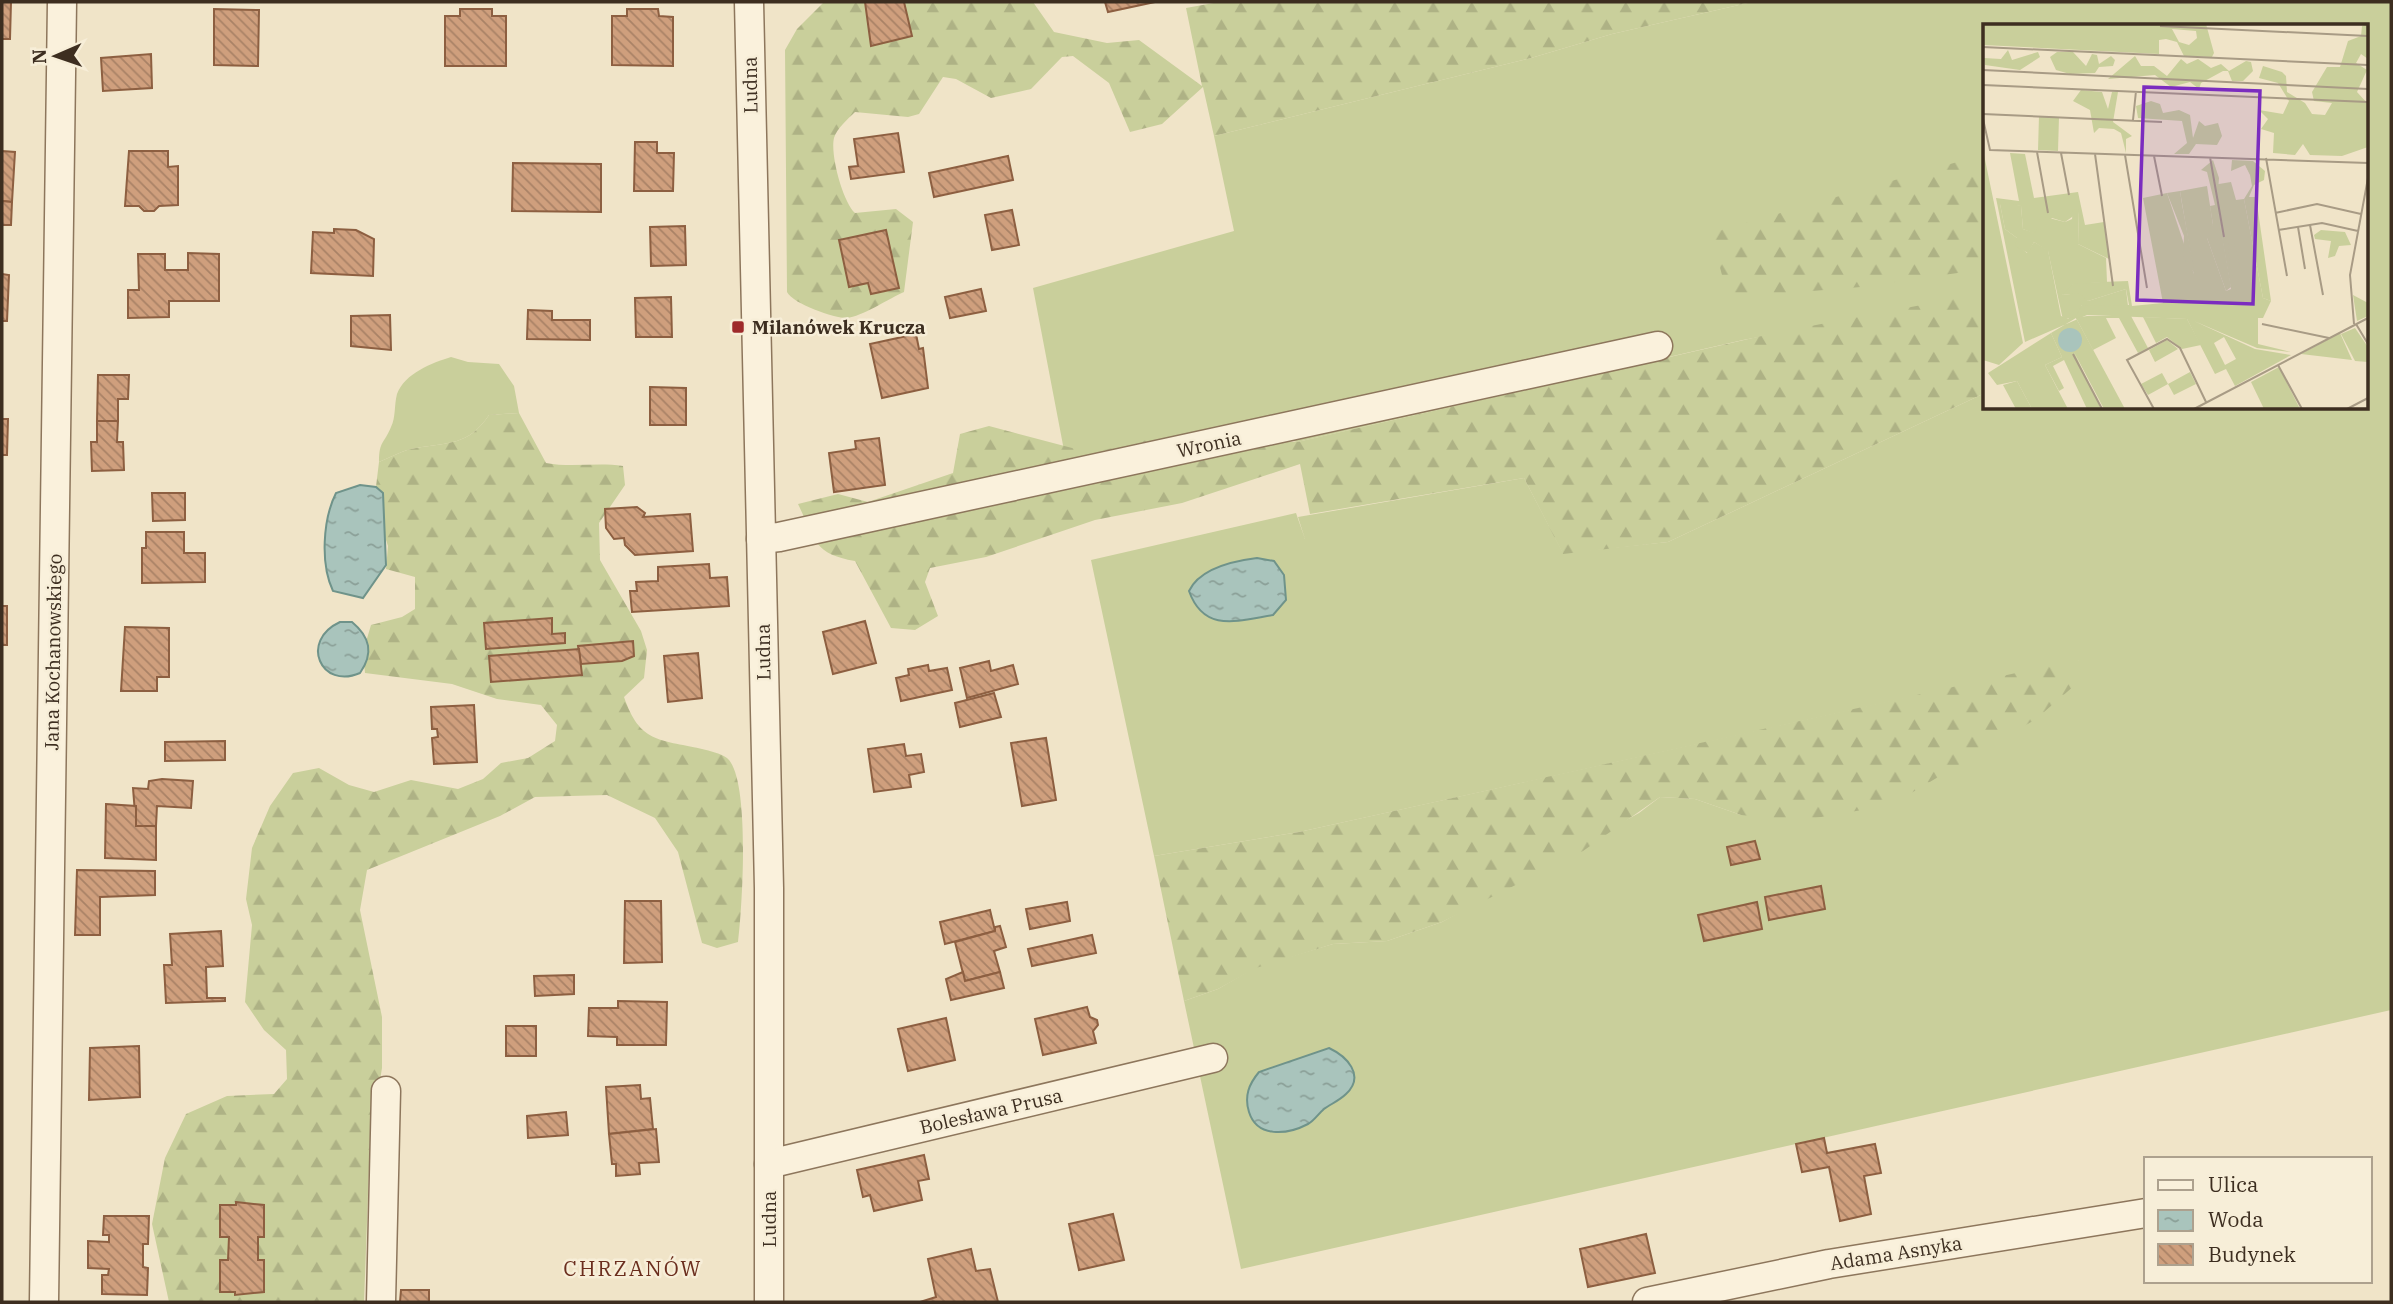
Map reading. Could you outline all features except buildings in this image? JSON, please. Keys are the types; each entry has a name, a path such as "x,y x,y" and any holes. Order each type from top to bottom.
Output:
{"street":[{"name":"Jana Kochanowskiego","path":"44,1302 62,2"},
{"name":"Ludna","path":"749,2 769,888 769,1302"},
{"name":"Wronia","path":"761,539 1658,346"},
{"name":"Bolesława Prusa","path":"769,1164 1213,1058"},
{"path":"381,1302 386,1091"},
{"name":"Adama Asnyka","path":"1647,1302 1829,1264 2144,1213"}],"green space":[{"path":"824,2 1033,2 1054,32 1107,43 1139,40 1202,86 1186,8 1219,2 1752,2 1612,34 1531,58 1214,136 1203,87 1162,124 1130,132 1109,83 1073,56 1062,57 1031,89 991,98 956,79 943,77 919,114 908,117 855,112 835,134 833,146 838,178 855,213 896,209 913,222 904,292 847,318 814,310 787,292 785,50 797,29"},
{"path":"1752,2 2391,2 2391,1010 1241,1269 1184,1001 1218,989 1256,967 1333,944 1387,941 1442,922 1639,813 1660,797 1695,799 1741,815 2079,660 1299,832 1154,856 1091,560 1296,513 1305,539 1298,517 1524,478 1563,553 1668,542 1983,394 1983,410 2368,410 2368,24 1983,24 1983,294 1743,340 1297,442 1285,439 1071,487 1033,288 1234,231 1214,136 1531,58 1612,34"},
{"path":"1983,155 1983,269 1861,287 1728,298 1711,233"},
{"path":"1983,293 1983,394 1668,542 1563,554 1524,478 1310,514 1300,464 1182,503 1095,520 986,557 930,568 925,582 938,616 915,630 891,628 855,561 831,554 817,543 798,504 838,494 868,502 953,473 960,434 989,426 1091,453 1160,437 1297,442 1779,332"},
{"path":"451,357 468,362 499,364 514,386 519,413 489,415 473,432 457,441 411,449 379,462 381,446 393,423 397,394 401,387 420,370"},
{"path":"519,413 546,463 623,466 625,485 599,523 600,560 641,631 647,650 644,678 624,697 630,712 644,731 662,740 721,755 727,758 735,770 743,846 738,942 717,948 702,943 678,852 655,818 607,795 535,797 500,816 367,870 360,910 382,1017 382,1068 370,1140 364,1302 169,1302 152,1224 165,1158 186,1114 227,1096 274,1094 287,1079 286,1050 264,1030 245,1002 252,925 246,899 252,848 270,806 293,773 319,768 349,785 374,792 411,780 458,789 483,779 501,763 528,758 555,741 557,725 541,705 497,699 452,684 365,673 363,652 371,625 402,617 415,609 415,577 386,569 388,546 374,503 379,462 411,449 457,441 473,432 489,415"},
{"path":"2079,659 2075,685 2036,719 1891,805 1798,821 1741,815 1695,799 1660,797 1583,851 1442,922 1387,941 1333,944 1256,968 1218,989 1184,1001 1154,856 1299,832"}],"water":[{"path":"360,485 376,487 383,493 386,565 363,598 333,591 325,555 328,515 336,493"},
{"path":"1257,558 1274,561 1284,575 1286,600 1273,615 1223,621 1203,613 1195,604 1189,591 1194,583 1209,571"},
{"path":"340,622 352,622 366,639 367,659 360,673 335,675 320,661 320,640 327,630"},
{"path":"1329,1048 1347,1061 1354,1073 1352,1087 1346,1094 1300,1128 1274,1132 1259,1126 1249,1112 1247,1095 1259,1072"}],"place":[{"name":"Milanówek Krucza","path":"738,327"}],"district":[{"name":"CHRZANÓW","path":"633,1269"}]}
